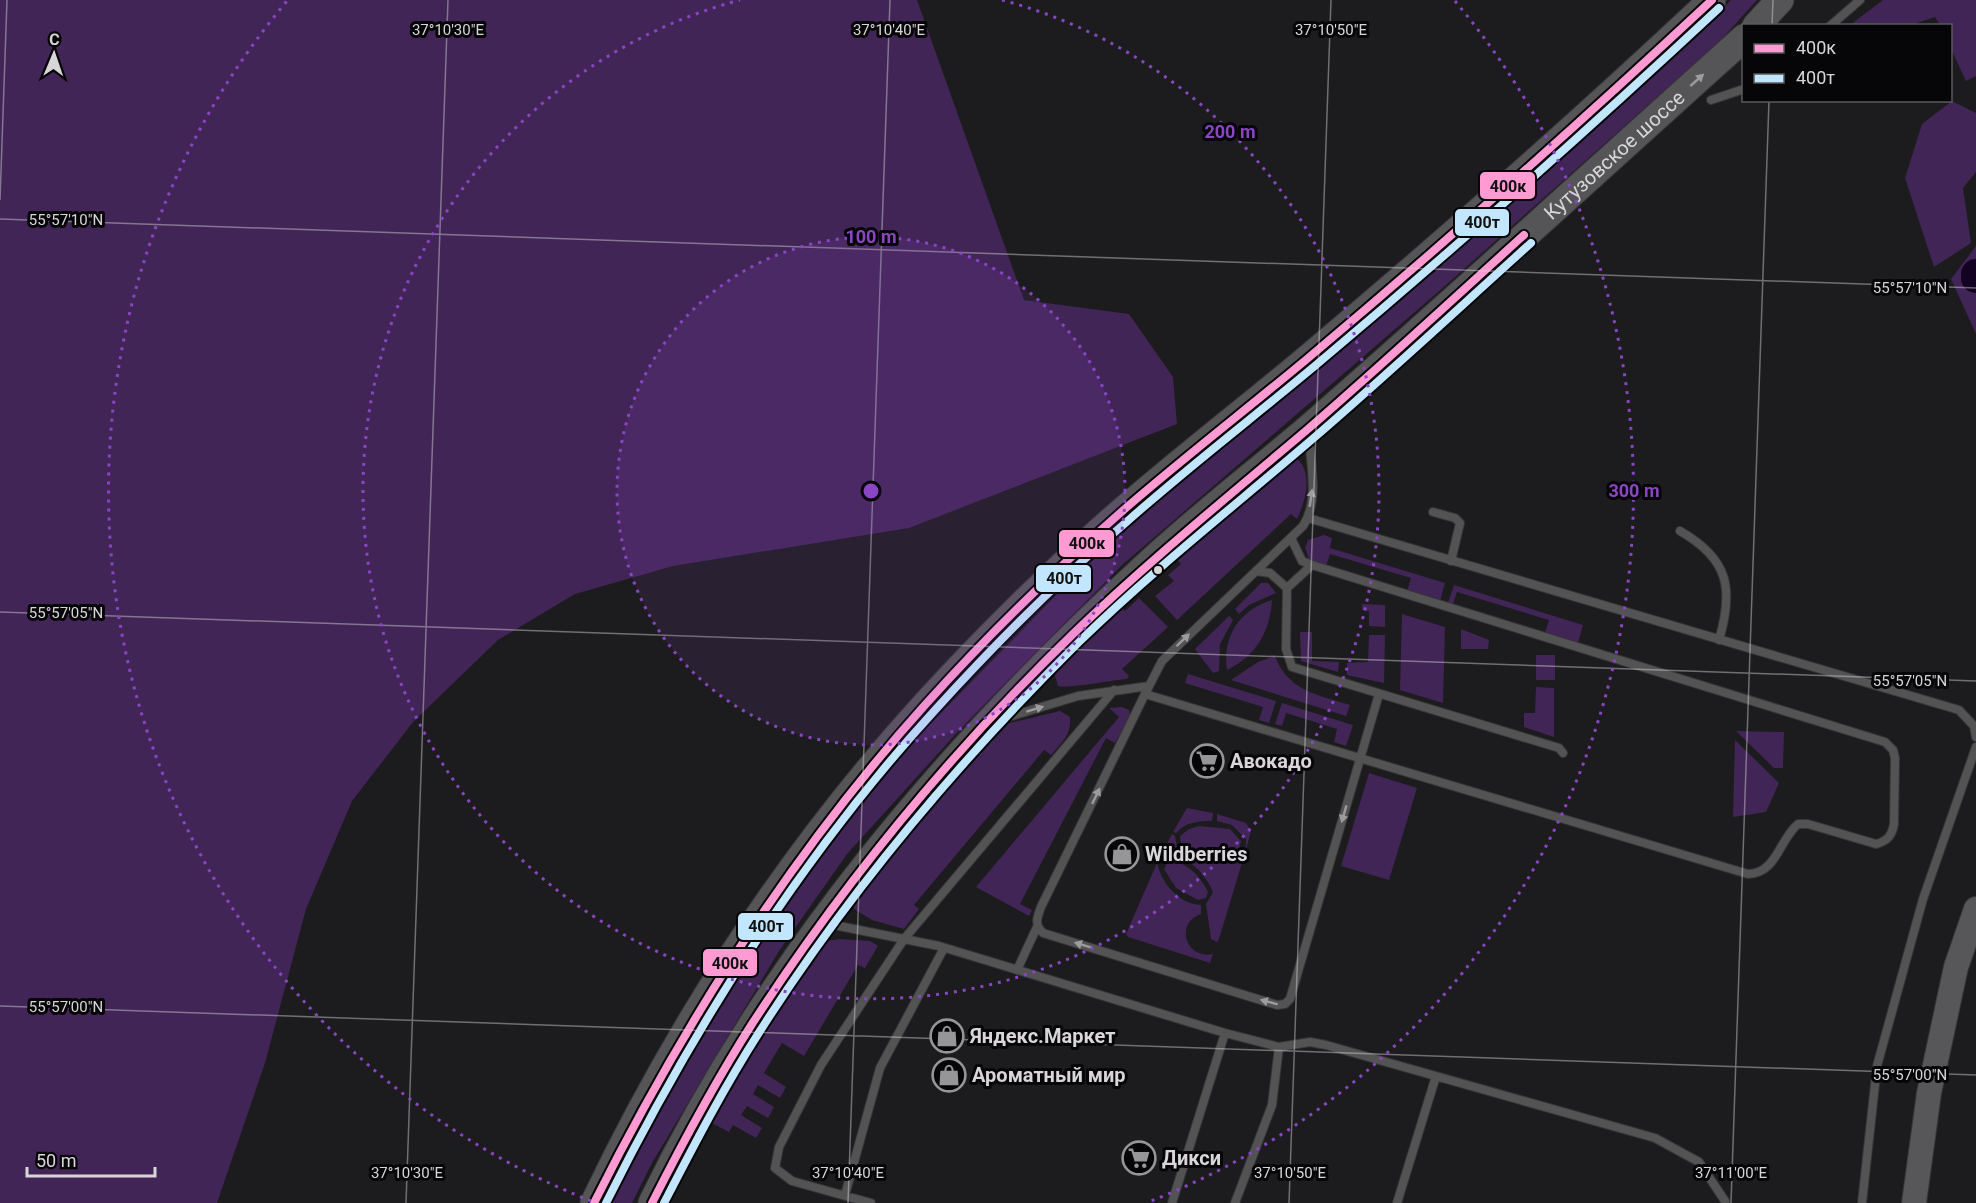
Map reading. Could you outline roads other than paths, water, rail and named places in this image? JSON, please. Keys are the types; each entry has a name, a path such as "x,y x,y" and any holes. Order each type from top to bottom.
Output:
{"main road":[{"path":"594,1203 638,1113 727,963 818,836 924,707 1009,618 1104,528 1315,352 1565,133 1712,0"},
{"path":"1758,24 1780,0"},
{"name":"Кутузовское шоссе","path":"652,1203 706,1102 778,983 820,922 980,730 1054,653 1146,565 1309,428 1742,39"},
{"path":"1914,1203 1918,1159 1956,967 1976,909"}],"lane":[{"path":"1832,24 1860,0"},
{"path":"1711,100 1742,89"},
{"path":"1017,970 1037,927 1036,919 1041,907 1162,661 1291,538 1308,518 1313,493 1309,428"},
{"path":"1433,512 1455,518 1460,523 1451,561"},
{"path":"1308,518 1959,710 1974,726 1976,737"},
{"path":"1680,531 1696,540 1722,572 1728,592 1728,611 1719,640"},
{"path":"980,730 1001,719 1078,696 1114,690 1147,690 1360,758 1748,874 1759,874 1768,869 1798,824 1808,824 1876,844 1884,842 1892,834 1895,758 1885,742 1312,565 1302,561 1291,538"},
{"path":"1312,565 1287,588 1286,649 1292,667 1559,748 1563,753"},
{"path":"1256,571 1270,573 1287,588"},
{"path":"871,1203 792,1181 775,1168 779,1147 821,1065 904,939 1114,690"},
{"path":"1037,927 1043,933 1277,1005 1285,1004 1290,999 1379,694"},
{"path":"1862,1203 1877,1066 1923,899 1976,747"},
{"path":"820,922 944,948 1225,1033 1279,1047 1310,1042 1655,1138 1699,1162 1727,1202"},
{"path":"845,1195 880,1068 944,948"},
{"path":"1172,1203 1225,1033"},
{"path":"1235,1203 1272,1105 1279,1047"},
{"path":"1397,1203 1436,1076"}],"place":[{"name":"Авокадо","path":"1207,761"},
{"name":"Wildberries","path":"1122,854"},
{"name":"Яндекс.Маркет","path":"947,1036"},
{"name":"Ароматный мир","path":"949,1075"},
{"name":"Дикси","path":"1139,1158"}]}
